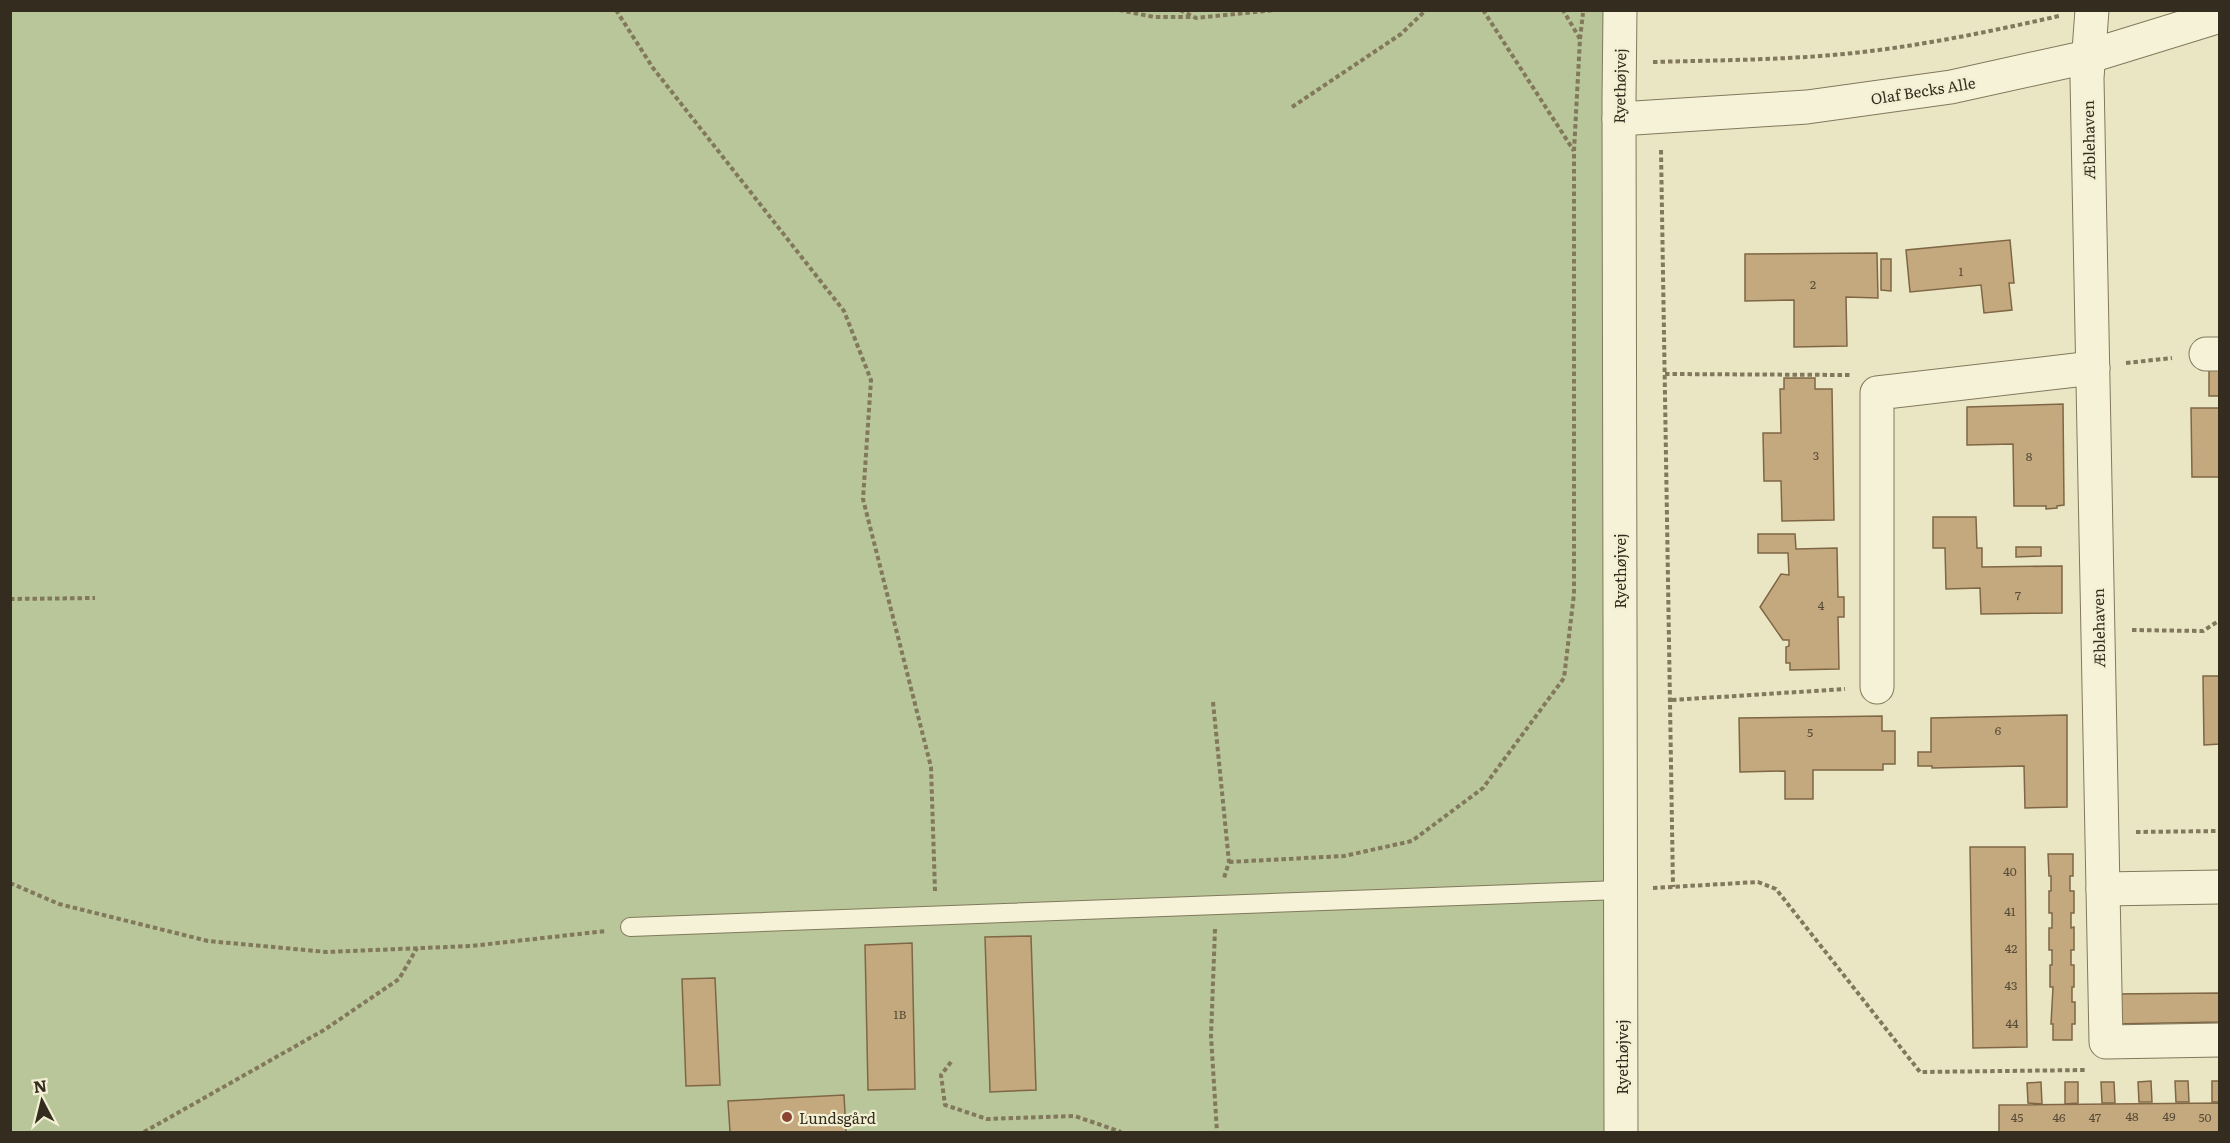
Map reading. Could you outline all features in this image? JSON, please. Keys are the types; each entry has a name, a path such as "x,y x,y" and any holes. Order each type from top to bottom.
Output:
{"street":[{"name":"Ryethøjvej","path":"1620,10 1621,1132"},
{"name":"Æblehaven","path":"2092,10 2087,57 2106,1042 2220,1040"},
{"name":"Olaf Becks Alle","path":"1619,119 1807,107 1951,87 2087,57 2220,16"},
{"path":"1877,687 1877,393 2093,368"},
{"path":"2103,889 2220,887"}],"lane":[{"path":"630,927 1620,890"}],"path":[{"path":"616,10 653,68 844,311 871,380 863,499 931,767 935,916"},
{"path":"1119,10 1154,17 1196,18 1274,10"},
{"path":"1180,10 1196,18"},
{"path":"1292,107 1401,34 1426,10"},
{"path":"1483,10 1574,151"},
{"path":"1563,10 1580,39"},
{"path":"1229,862 1344,856 1412,841 1483,788 1564,678 1574,594 1574,151 1580,39 1584,10"},
{"path":"1620,63 1768,59 1869,51 1956,39 2060,16"},
{"path":"1661,116 1672,700 1673,887"},
{"path":"2093,368 2213,354"},
{"path":"1665,374 1873,375 1877,393"},
{"path":"10,598 95,598"},
{"path":"2098,630 2203,631 2220,620"},
{"path":"1672,700 1877,687"},
{"path":"1213,702 1229,862 1216,904 1211,1036 1217,1132"},
{"path":"2102,832 2220,831"},
{"path":"1620,890 1758,882 1776,890 1920,1072 2095,1070"},
{"path":"10,884 59,904 208,941 327,952 471,946 537,940 630,927"},
{"path":"144,1132 324,1030 399,979 417,948"},
{"path":"951,1062 941,1075 945,1105 987,1119 1075,1116 1121,1132"}],"green space":[{"path":"10,11 1623,11 1632,1132 11,1132"}],"building":[{"path":"2010,240 2014,283 2009,283 2012,310 1984,313 1981,285 1910,292 1906,250"},
{"path":"1877,253 1878,298 1846,297 1847,346 1794,347 1794,300 1745,301 1745,254"},
{"path":"1881,259 1891,259 1891,291 1881,290"},
{"path":"2220,363 2220,396 2209,396 2209,364"},
{"path":"1784,378 1815,378 1815,389 1832,389 1834,520 1782,521 1781,481 1764,481 1763,433 1781,433 1780,389 1784,389"},
{"path":"2063,404 2064,505 2046,509 2046,506 2014,506 2013,444 1967,445 1967,407"},
{"path":"2191,408 2220,408 2220,477 2192,477"},
{"path":"1933,517 1976,517 1977,548 1982,548 1982,567 2062,566 2062,613 1981,614 1980,588 1946,589 1945,548 1933,548"},
{"path":"1758,534 1795,534 1796,549 1837,548 1838,597 1844,597 1844,617 1838,617 1839,669 1790,670 1790,663 1786,663 1786,647 1789,646 1789,640 1783,640 1760,607 1781,574 1789,575 1788,553 1758,553"},
{"path":"2016,547 2041,547 2041,556 2016,557"},
{"path":"2203,676 2220,676 2220,744 2204,745"},
{"path":"2067,715 2067,807 2025,808 2024,766 1932,768 1932,766 1918,766 1918,752 1931,752 1931,718"},
{"path":"1882,716 1882,731 1895,731 1895,764 1883,764 1883,770 1813,770 1813,799 1785,799 1785,771 1740,772 1739,718"},
{"path":"1970,847 2025,847 2027,1047 1973,1048"},
{"path":"2048,854 2073,854 2070,891 2074,891 2071,928 2074,927 2074,950 2071,950 2071,965 2074,965 2072,1002 2075,1002 2075,1024 2072,1024 2072,1040 2053,1040 2053,1024 2051,1024 2053,987 2050,987 2052,950 2049,950 2052,913 2049,913 2051,876 2049,876"},
{"path":"1031,936 1036,1090 990,1092 985,937"},
{"path":"912,943 915,1089 868,1090 865,945"},
{"path":"715,978 720,1085 686,1086 682,979"},
{"path":"2220,993 2220,1022 2114,1024 2113,994"},
{"path":"2151,1081 2152,1102 2139,1102 2138,1082"},
{"path":"2175,1081 2188,1081 2189,1102 2176,1102"},
{"path":"2212,1081 2220,1081 2220,1102 2212,1102"},
{"path":"2041,1082 2042,1104 2028,1103 2027,1083"},
{"path":"2065,1082 2078,1082 2078,1103 2065,1104"},
{"path":"2101,1082 2114,1082 2115,1103 2102,1103"},
{"name":"Lundsgård","path":"844,1095 846,1132 730,1132 728,1101"},
{"path":"2220,1103 2220,1132 1999,1132 1999,1105"}],"place":[{"name":"Lundsgård","path":"787,1117"}]}
